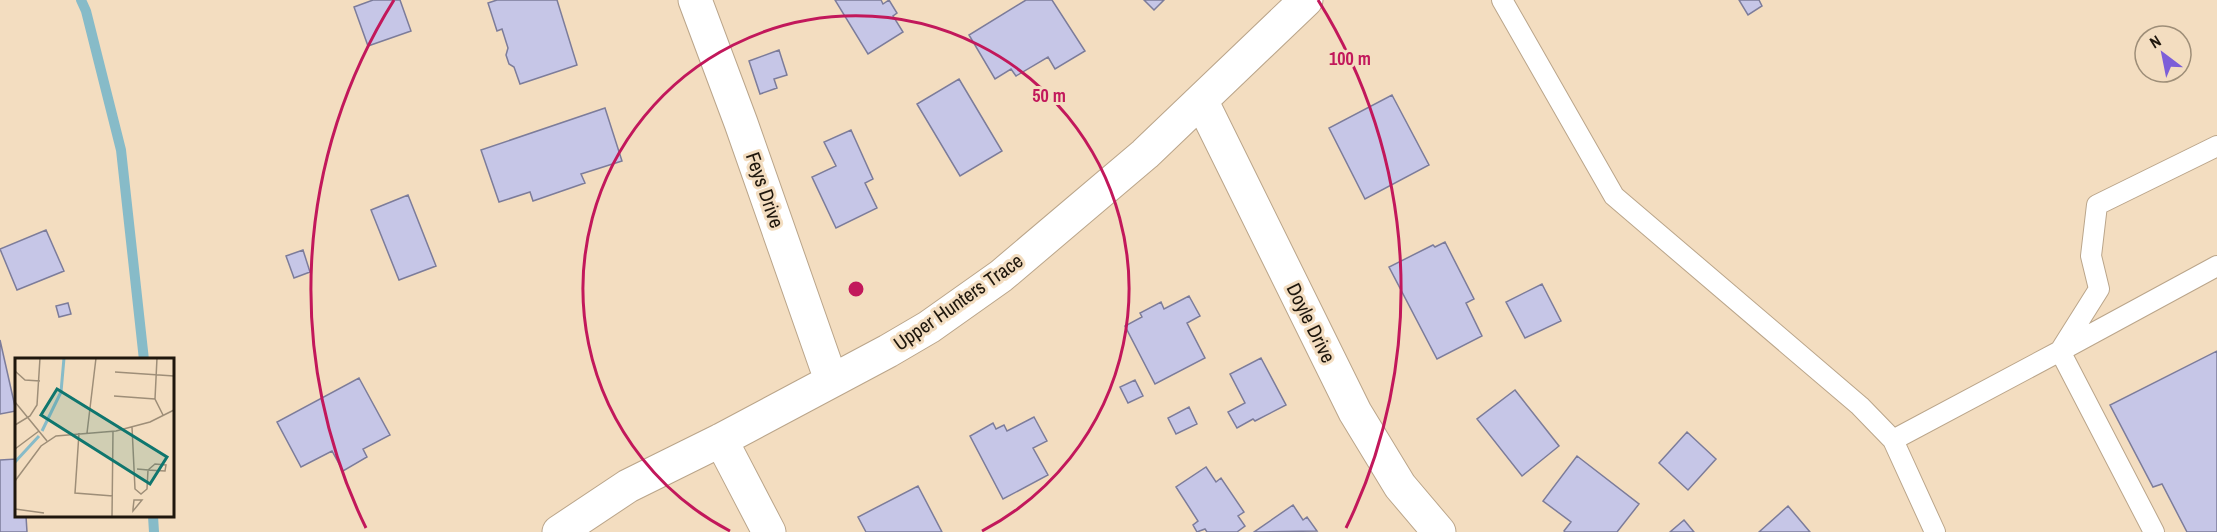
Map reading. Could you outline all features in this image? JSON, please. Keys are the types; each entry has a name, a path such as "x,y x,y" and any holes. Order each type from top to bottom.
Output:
{"street":[{"name":"Feys Drive","path":"695,0 741,123 831,380"},
{"name":"Upper Hunters Trace","path":"559,532 628,486 721,440 929,327 1001,276 1074,217 1202,102 1306,0"},
{"name":"Doyle Drive","path":"1202,102 1355,411 1400,486 1439,532"},
{"path":"721,440 769,532"}],"lane":[{"path":"1502,0 1614,196 1860,406 1893,440 1935,532"},
{"path":"2060,351 2099,289 2091,256 2097,205 2217,146"},
{"path":"1893,440 2217,266"},
{"path":"2060,351 2154,532"}],"building":[{"path":"373,0 400,0 411,31 368,46 354,7"},
{"path":"497,0 557,0 577,65 520,84 514,67 509,64 506,55 508,48 502,29 497,31 488,3"},
{"path":"835,0 881,0 883,4 889,0 897,13 893,16 903,32 868,54"},
{"path":"1026,0 1052,0 1085,51 1055,69 1048,57 1016,76 1011,69 995,79 969,35"},
{"path":"1144,0 1164,0 1154,10"},
{"path":"1739,0 1759,0 1762,6 1748,15"},
{"path":"779,50 787,75 774,79 777,88 760,94 749,61"},
{"path":"959,79 1002,151 960,176 917,104"},
{"path":"1392,95 1429,165 1365,199 1329,128"},
{"path":"605,108 622,161 581,174 585,183 533,201 530,192 499,202 481,150"},
{"path":"851,130 873,179 865,183 877,208 836,228 812,177 836,166 824,142"},
{"path":"408,195 436,266 399,280 371,210"},
{"path":"46,230 64,271 17,290 0,249"},
{"path":"1445,242 1474,299 1466,303 1482,336 1437,359 1389,267 1433,245 1435,247"},
{"path":"303,250 310,272 294,278 286,256"},
{"path":"1542,284 1561,321 1525,338 1506,302"},
{"path":"1189,296 1200,316 1187,323 1205,358 1155,384 1125,326 1142,317 1140,313 1161,302 1164,309"},
{"path":"68,303 71,314 59,317 56,306"},
{"path":"0,340 15,411 0,414"},
{"path":"2217,351 2217,532 2187,532 2162,484 2153,487 2110,405"},
{"path":"1261,358 1286,405 1237,428 1228,412 1245,403 1230,374"},
{"path":"359,378 390,435 363,449 367,457 343,471 332,451 301,467 277,422"},
{"path":"1135,380 1143,396 1128,403 1120,387"},
{"path":"1515,390 1559,446 1522,476 1477,419"},
{"path":"1189,407 1197,424 1176,434 1168,418"},
{"path":"1034,417 1047,441 1033,448 1048,475 1003,499 970,436 993,423 996,429 1004,425 1007,431"},
{"path":"1687,432 1716,459 1688,490 1659,463"},
{"path":"1577,456 1639,504 1617,532 1565,532 1571,522 1543,501"},
{"path":"15,459 15,517 26,517 27,532 0,532 0,460"},
{"path":"1206,467 1216,482 1221,478 1244,512 1238,516 1245,526 1237,532 1207,532 1205,529 1197,532 1193,525 1198,521 1176,487"},
{"path":"918,486 942,532 866,532 858,517"},
{"path":"1293,505 1303,520 1307,517 1317,531 1254,532"},
{"path":"1788,506 1810,532 1759,532"},
{"path":"1684,520 1694,532 1670,532"}],"waterway":[{"path":"81,0 86,11 121,150 144,358"},
{"path":"153,517 154,532"}]}
